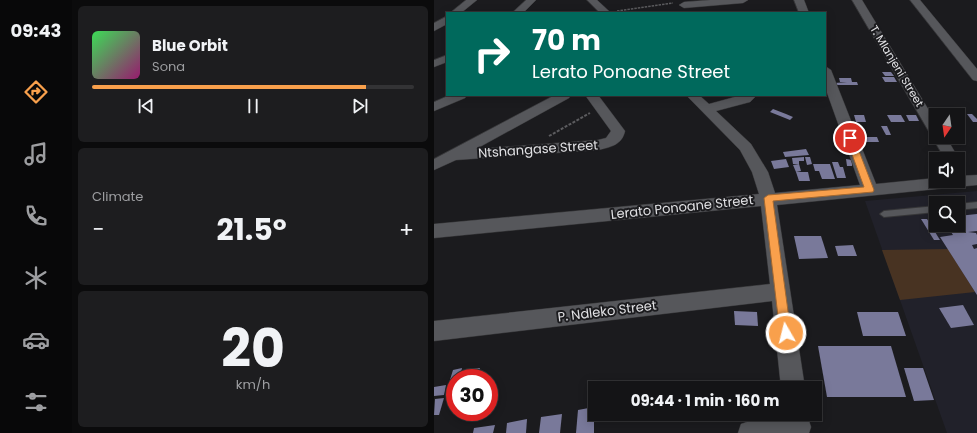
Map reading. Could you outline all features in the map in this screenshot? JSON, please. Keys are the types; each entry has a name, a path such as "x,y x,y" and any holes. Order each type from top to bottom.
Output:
{"street":[{"path":"456,12 472,0"},
{"path":"518,12 531,0"},
{"path":"592,0 605,12"},
{"path":"682,6 742,0 743,12"},
{"path":"799,0 804,12"},
{"name":"T. Mlanjeni Street","path":"857,0 929,120"},
{"path":"915,0 977,77"},
{"path":"434,28 446,20"},
{"path":"434,64 446,58"},
{"path":"826,73 870,190"},
{"path":"434,107 459,96"},
{"path":"434,165 563,96"},
{"name":"Ntshangase Street","path":"454,155 610,143 615,140 618,131 592,96"},
{"path":"693,96 746,148 760,172 768,198 792,381"},
{"path":"707,109 745,99 750,96"},
{"name":"Lerato Ponoane Street","path":"434,231 768,198 870,190 967,177"},
{"name":"P. Ndleko Street","path":"434,331 780,291"},
{"path":"750,433 798,425"}],"lane":[{"path":"965,206 977,205"},
{"path":"884,214 929,210"}],"path":[{"path":"618,12 668,3 682,6"},
{"path":"528,150 575,120 602,108"}],"shaded area":[{"path":"977,191 977,433 947,433 865,201"},
{"path":"948,249 975,292 900,300 882,250"}],"building":[{"path":"882,72 891,72 894,76 885,76"},
{"path":"882,77 894,77 897,82 885,82"},
{"path":"839,78 851,78 852,82 840,82"},
{"path":"857,82 858,85 837,85 835,83"},
{"path":"773,109 793,117 790,120 770,112"},
{"path":"967,114 972,114 977,119 977,122 973,122"},
{"path":"854,115 864,115 866,122 856,122"},
{"path":"887,115 901,115 905,122 891,122"},
{"path":"906,115 916,115 919,121 909,121"},
{"path":"881,126 887,126 891,135 886,135"},
{"path":"862,137 877,137 879,142 864,142"},
{"path":"806,149 809,155 785,157 783,152"},
{"path":"804,157 804,161 799,161 799,164 793,164 792,158"},
{"path":"805,157 810,157 812,164 807,165"},
{"path":"786,159 789,167 774,169 771,161"},
{"path":"846,159 852,160 852,166 847,166"},
{"path":"832,162 838,162 840,167 843,167 846,178 837,178"},
{"path":"799,164 801,171 796,172 793,165"},
{"path":"813,164 830,164 835,179 822,179 819,171 815,171"},
{"path":"796,172 808,172 810,181 799,181"},
{"path":"977,214 977,231 968,232 976,233 977,235 977,244 972,245 974,249 977,248 977,295 940,237 953,235 951,232 965,232 965,215"},
{"path":"921,219 927,219 929,222 929,232"},
{"path":"929,232 935,232 940,240 934,240"},
{"path":"794,236 821,236 828,258 799,259"},
{"path":"853,245 857,256 838,256 835,246"},
{"path":"963,305 974,325 951,328 939,308"},
{"path":"734,311 757,312 758,326 735,325"},
{"path":"857,312 898,312 906,336 863,336"},
{"path":"818,346 891,346 906,397 827,397"},
{"path":"904,368 923,368 934,400 914,401"},
{"path":"446,385 444,395 434,396 434,387"},
{"path":"444,398 439,415 434,415 435,399"},
{"path":"588,408 588,421 594,421 594,433 576,433 578,410"},
{"path":"562,414 560,433 539,433 541,417"},
{"path":"527,419 526,433 506,433 507,423"},
{"path":"495,425 493,433 473,433 474,428"}],"route":[{"path":"786,333 768,198 870,190 850,138"}]}
